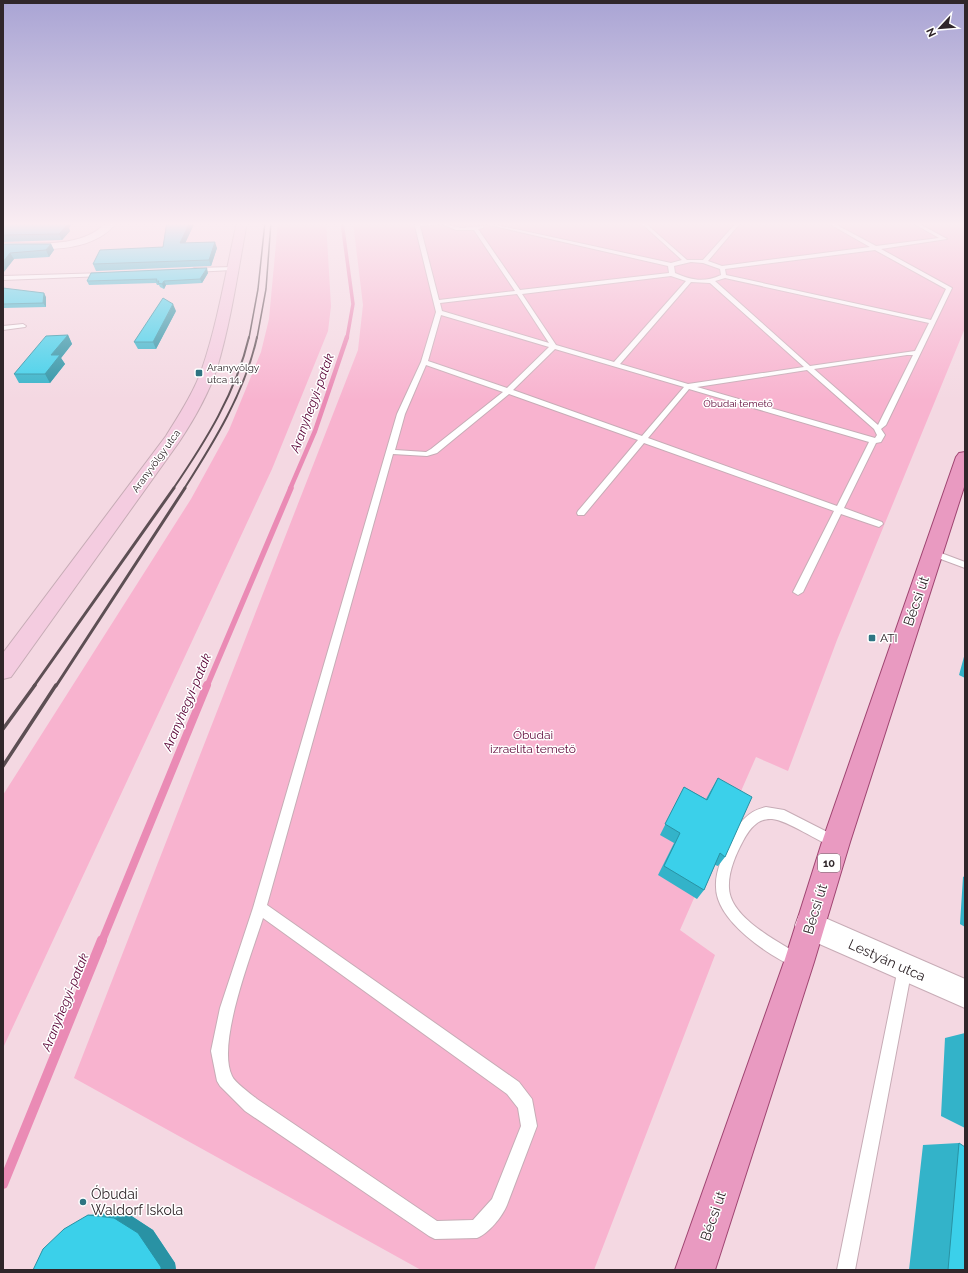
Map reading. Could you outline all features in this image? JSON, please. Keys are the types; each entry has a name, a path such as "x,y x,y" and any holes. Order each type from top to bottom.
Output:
{"main road":[{"name":"Bécsi út","path":"695,1270 799,962 809,925 836,842 965,457"}],"street":[{"name":"Aranyvölgy utca","path":"3,670 183,423 201,388 211,364 218,338 229,281"},
{"name":"Lestyán utca","path":"809,925 965,994"}],"lane":[{"path":"260,908 513,1088 526,1105 530,1126 498,1205 477,1229 435,1230 250,1105 225,1081 219,1051 227,1008 260,908 401,414 424,362 438,312 432,281"},
{"path":"510,281 554,346"},
{"path":"437,302 608,281"},
{"path":"616,364 689,281"},
{"path":"698,281 712,282 877,428 881,435 878,440 873,442 841,509 798,592"},
{"path":"749,281 933,322"},
{"path":"877,428 882,425 949,288 937,281"},
{"path":"438,312 873,442"},
{"path":"3,328 23,326"},
{"path":"390,452 427,454 434,451 508,391 554,346"},
{"path":"580,513 688,386 907,353 917,353"},
{"path":"424,362 841,509 879,524"},
{"path":"933,553 965,565"},
{"path":"799,962 749,930 739,920 724,897 722,887 723,875 744,827 753,818 762,814 771,812 780,814 836,842"},
{"path":"846,1270 905,968"}],"green space":[{"path":"272,281 330,281 331,306 328,331 272,469 3,1048 3,795 191,499 229,430 261,352 269,319"},
{"name":"Óbudai temető","path":"360,281 965,281 965,328 837,640 788,771 756,757 680,930 715,955 594,1270 421,1270 74,1078 358,350 363,305"}],"building":[{"path":"3,288 44,293 43,303 3,304"},
{"path":"163,298 173,304 153,342 134,342"},
{"path":"68,335 51,355 60,355 45,374 14,374 46,336"},
{"path":"718,778 752,797 725,857 720,853 704,890 664,866 680,833 665,824 684,787 707,800"},
{"path":"959,1143 965,1147 965,1270 948,1270"},
{"path":"88,1215 114,1218 138,1233 161,1267 161,1270 33,1270 43,1249 64,1229"}],"waterway":[{"name":"Aranyhegyi-patak","path":"347,338 353,304 350,281"},
{"name":"Aranyhegyi-patak","path":"290,489 315,431 347,337"},
{"name":"Aranyhegyi-patak","path":"207,686 291,488"},
{"name":"Aranyhegyi-patak","path":"102,941 207,685"},
{"name":"Aranyhegyi-patak","path":"3,1184 102,940"}],"railway":[{"path":"249,338 259,281"},
{"path":"257,338 267,281"},
{"path":"173,489 208,435 228,397 236,378 249,337"},
{"path":"184,489 217,435 237,397 252,357 257,337"},
{"path":"34,686 174,488"},
{"path":"56,686 185,488"},
{"path":"3,729 35,685"},
{"path":"3,766 56,685"}],"place":[{"name":"Aranyvölgy utca 14.","path":"199,373"},
{"name":"ATI","path":"872,638"},
{"name":"Óbudai Waldorf Iskola","path":"83,1202"}],"park label":[{"name":"Óbudai izraelita temető","path":"533,742"}]}
